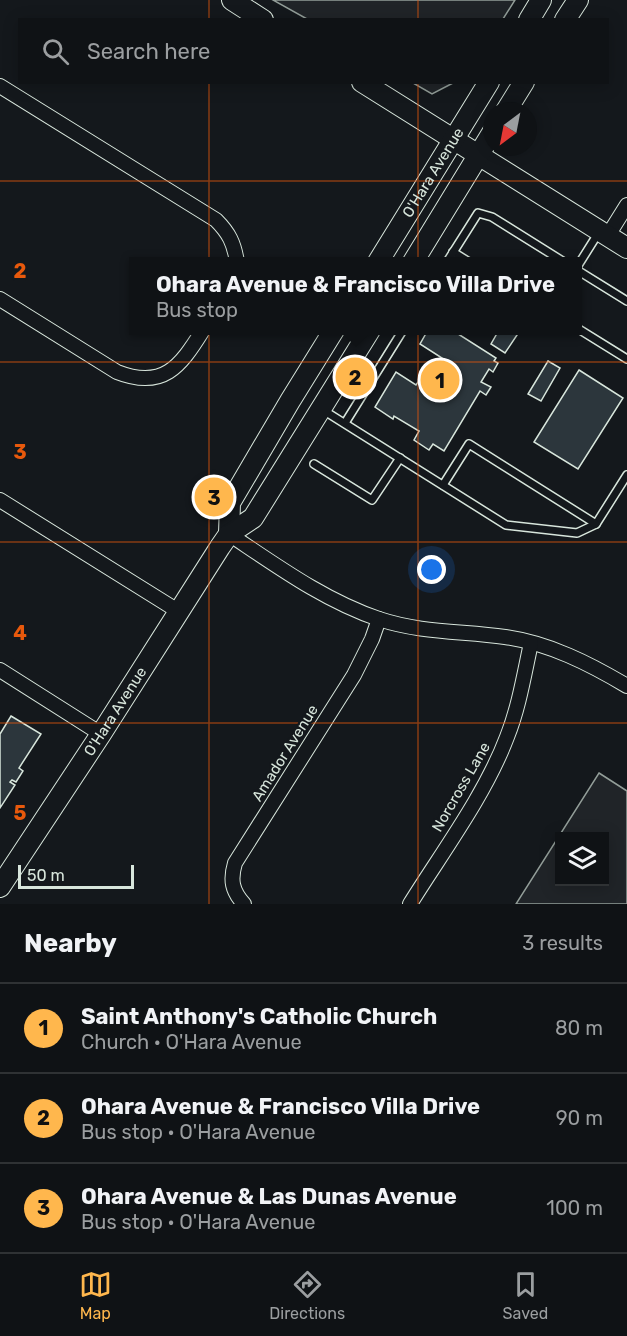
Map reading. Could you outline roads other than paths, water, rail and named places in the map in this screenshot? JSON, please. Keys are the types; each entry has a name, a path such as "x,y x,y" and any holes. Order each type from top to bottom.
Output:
{"main road":[{"path":"232,0 260,18"},
{"path":"530,18 541,0"},
{"path":"566,18 578,0"},
{"path":"365,84 627,248"},
{"name":"O'Hara Avenue","path":"381,257 488,84"},
{"path":"512,102 523,84"},
{"name":"O'Hara Avenue","path":"415,257 483,148"},
{"path":"229,534 230,503 331,335"},
{"name":"O'Hara Avenue","path":"0,887 229,534 253,518 367,335"}],"street":[{"path":"0,86 216,220 227,230 234,244 236,257"},
{"path":"603,235 627,206"},
{"path":"0,299 117,372 134,378 152,379 170,373 186,357 200,335"},
{"path":"0,500 178,611"},
{"path":"229,534 312,588 379,619 422,630 507,637 531,643 575,657 627,686"},
{"name":"Amador Avenue","path":"244,904 235,894 232,884 235,863 354,675 379,619"},
{"name":"Norcross Lane","path":"410,904 468,812 500,754 514,718 531,643"},
{"path":"0,670 101,734"}],"lane":[{"path":"450,257 478,213 492,217 557,257"},
{"path":"582,262 603,235"},
{"path":"453,252 462,257"},
{"path":"582,271 627,301"},
{"path":"582,331 627,359"},
{"path":"345,423 400,335"},
{"path":"322,409 506,525 577,533 596,524 627,475"},
{"path":"443,485 469,444 596,524"},
{"path":"314,464 372,500 400,458"}],"place":[{"name":"Ohara Avenue & Francisco Villa Drive","path":"355,377"},
{"name":"Saint Anthony's Catholic Church","path":"440,380"},
{"name":"Ohara Avenue & Las Dunas Avenue","path":"214,497"}]}
